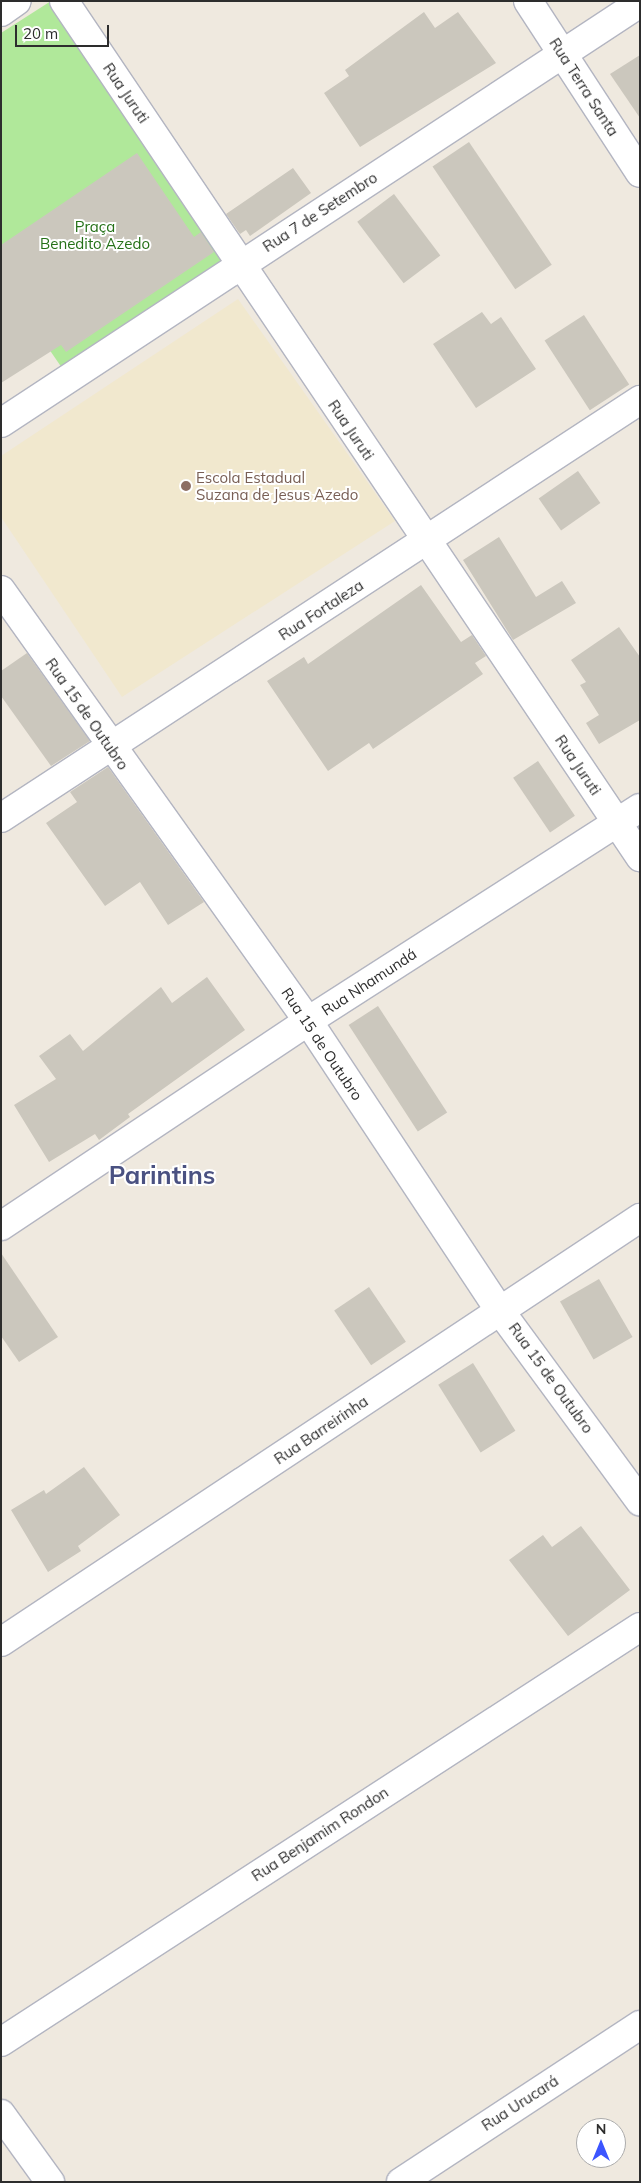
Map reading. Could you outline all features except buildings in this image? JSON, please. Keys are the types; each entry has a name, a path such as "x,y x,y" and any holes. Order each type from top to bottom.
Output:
{"street":[{"path":"1,12 17,1"},
{"name":"Rua Juruti","path":"64,1 426,542 628,815 640,857"},
{"name":"Rua Terra Santa","path":"528,1 640,173"},
{"name":"Rua 7 de Setembro","path":"1,423 241,263 640,3"},
{"name":"Rua Fortaleza","path":"1,818 109,746 426,542 640,400"},
{"name":"Rua 15 de Outubro","path":"1,590 109,746 308,1022 498,1308 640,1501"},
{"name":"Rua Nhamundá","path":"1,1226 308,1022 628,815"},
{"name":"Rua Barreirinha","path":"1,1642 190,1519 498,1308 640,1218"},
{"name":"Rua Benjamim Rondon","path":"1,2042 640,1627"},
{"name":"Rua Urucará","path":"401,2182 640,2025"},
{"path":"1,2114 50,2182"}],"shaded area":[{"name":"Escola Estadual Suzana de Jesus Azedo","path":"238,299 395,521 122,697 1,517 1,456"}],"green space":[{"name":"Praça Benedito Azedo","path":"51,1 226,262 62,368 1,279 1,33"}],"place":[{"name":"Escola Estadual Suzana de Jesus Azedo","path":"186,486"}],"district":[{"name":"Parintins","path":"162,1175"}]}
